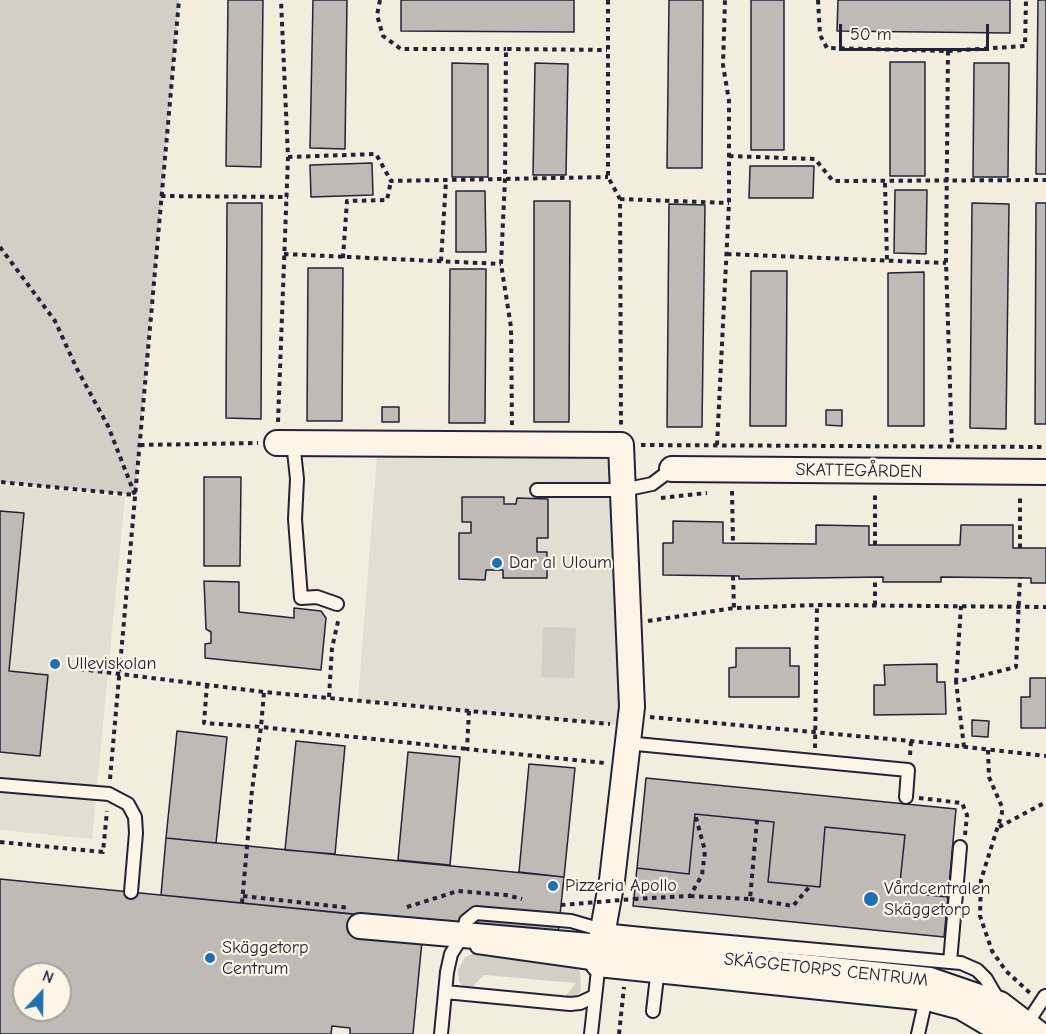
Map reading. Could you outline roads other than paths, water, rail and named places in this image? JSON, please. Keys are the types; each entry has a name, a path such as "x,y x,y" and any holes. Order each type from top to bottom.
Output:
{"street":[{"path":"285,442 621,445 632,706 612,880 600,947"},
{"name":"SKATTEGÅRDEN","path":"672,469 1046,472"},
{"name":"SKÄGGETORPS CENTRUM","path":"360,917 464,934 600,947 659,961 928,989 1000,1004 1023,1031"},
{"name":"SKÄGGETORPS CENTRUM","path":"928,989 962,1007 1023,1031"}],"lane":[{"path":"285,442 297,479 295,519 301,598 317,597 337,604"},
{"path":"537,490 623,490 652,484 672,469"},
{"path":"627,737 908,770 906,797"},
{"path":"0,785 109,794 128,804 135,817 131,892"},
{"path":"950,962 960,847"},
{"path":"441,1034 451,954 464,934"},
{"path":"591,1034 600,947 961,963 976,970 993,989 1000,1004"},
{"path":"653,1011 659,961"},
{"path":"918,1034 928,989"},
{"path":"445,992 570,1004 580,1003 595,996"},
{"path":"1023,1031 1043,1000"}],"place":[{"name":"Dar al Uloum","path":"497,563"},
{"name":"Ulleviskolan","path":"55,664"},
{"name":"Pizzeria Apollo","path":"553,886"},
{"name":"Vårdcentralen Skäggetorp","path":"871,899"},
{"name":"Skäggetorp Centrum","path":"210,958"}]}
